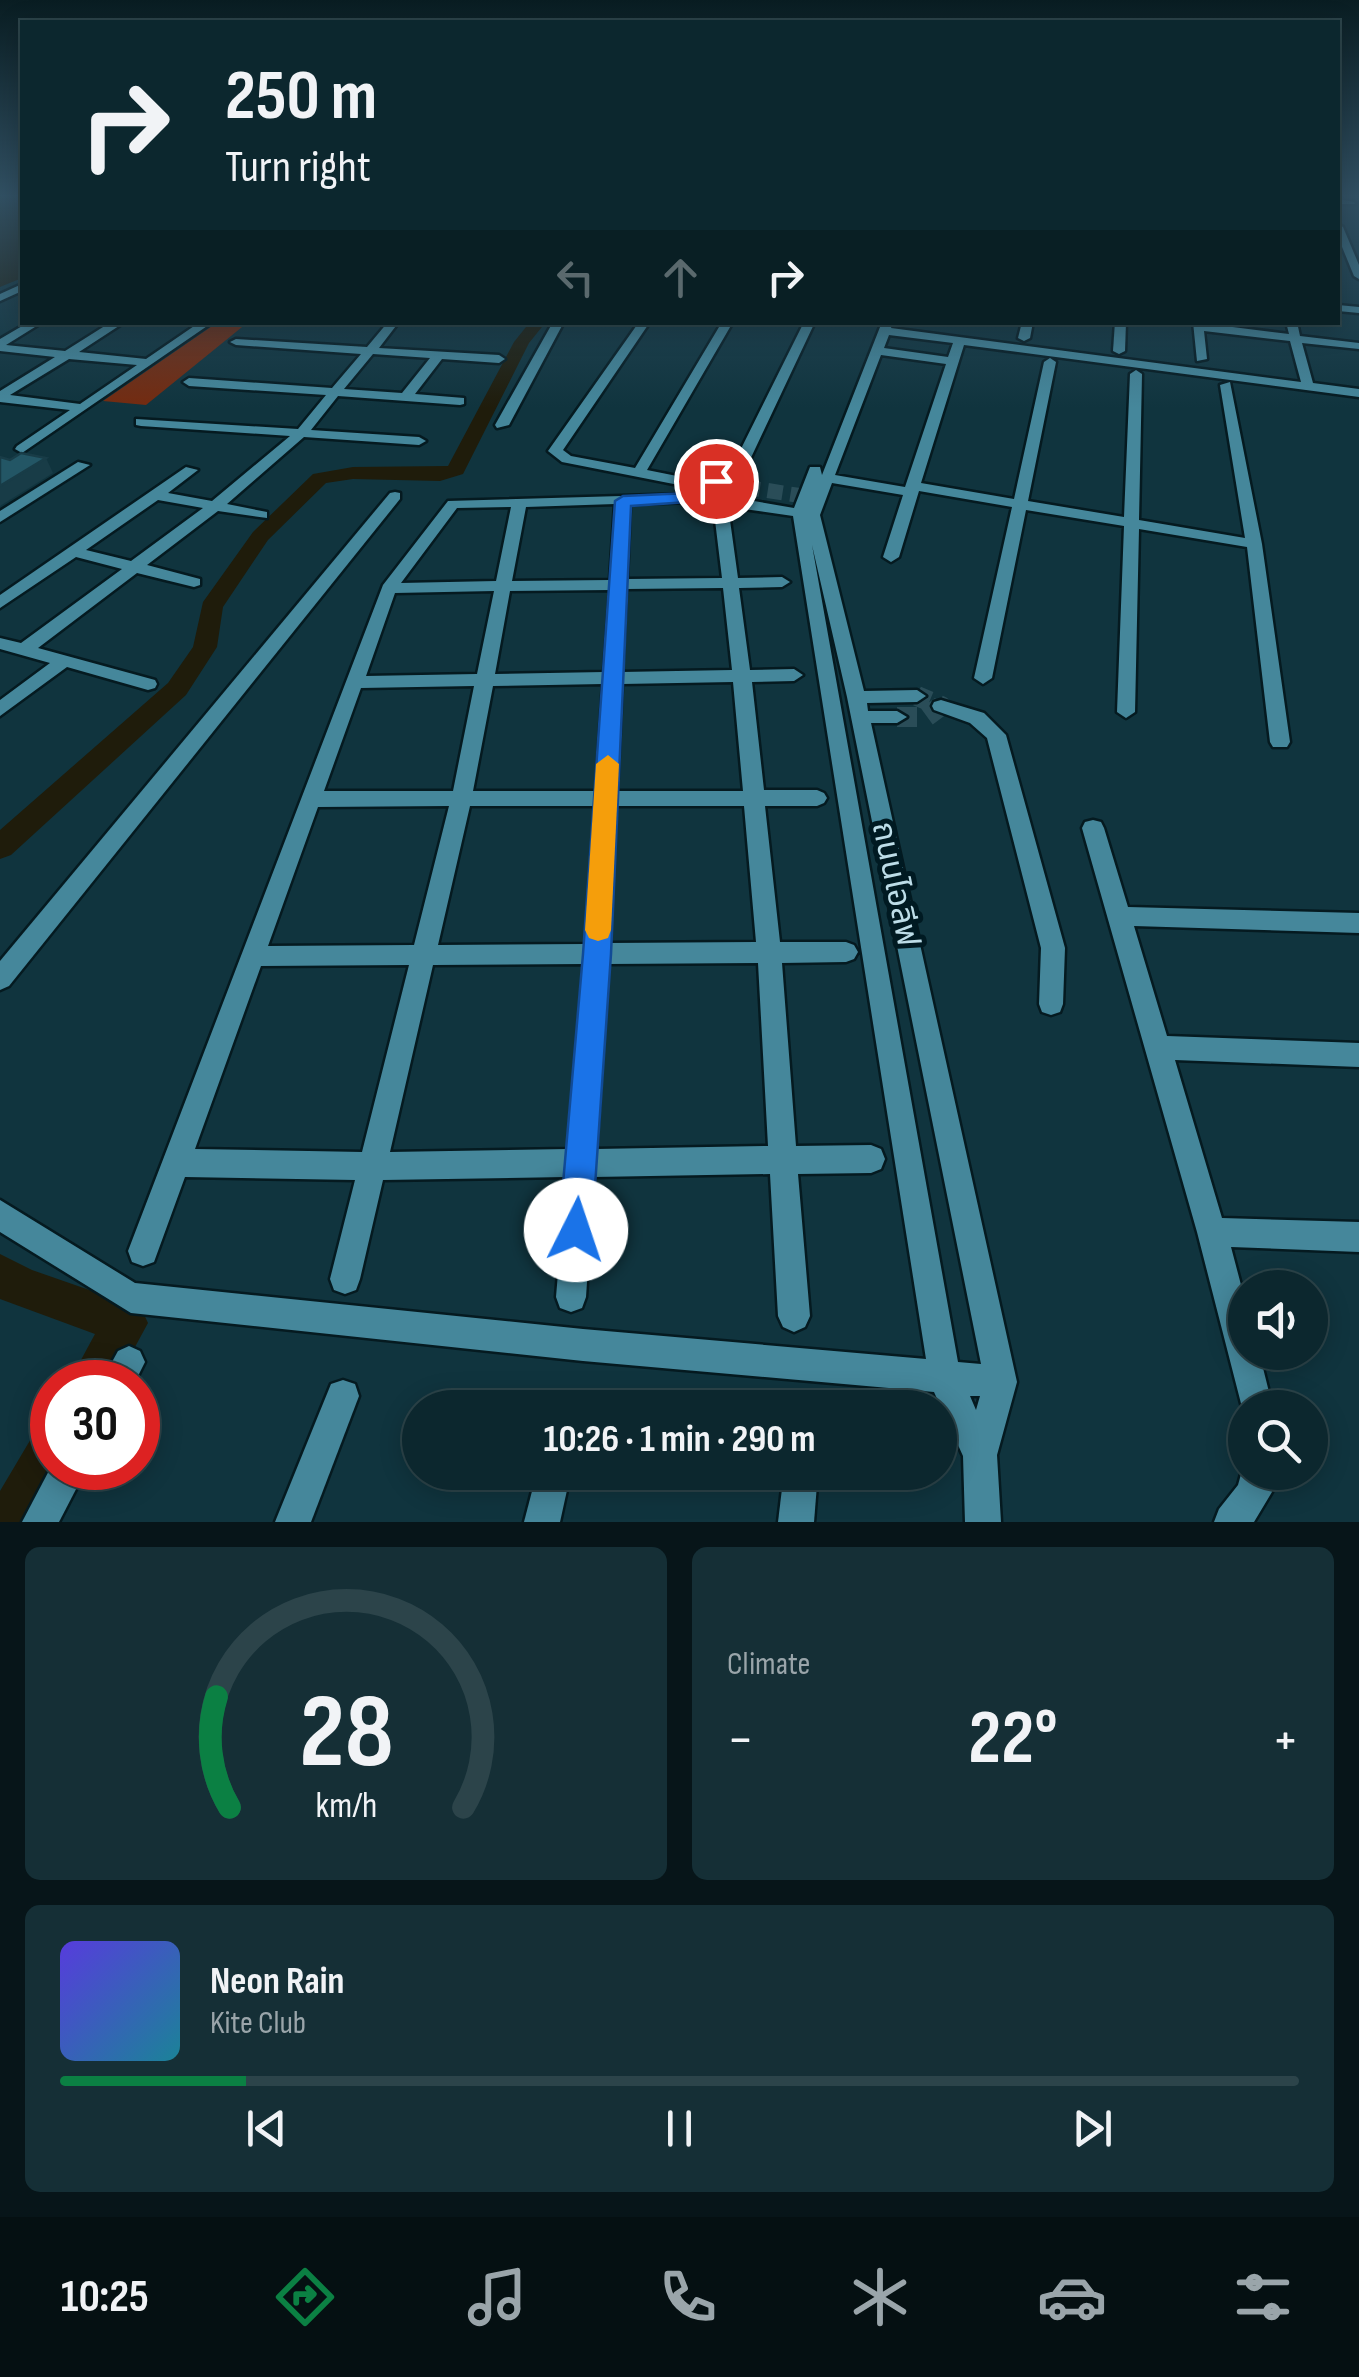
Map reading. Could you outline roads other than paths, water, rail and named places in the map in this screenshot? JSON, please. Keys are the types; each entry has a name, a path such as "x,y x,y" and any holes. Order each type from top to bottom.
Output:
{"street":[{"path":"0,346 33,325"},
{"path":"0,397 115,325"},
{"path":"22,449 204,325"},
{"path":"24,650 219,506 301,432 392,325"},
{"path":"502,425 557,325"},
{"path":"643,325 555,451 567,459 638,472 699,492 705,505 800,513"},
{"path":"638,472 726,325"},
{"path":"143,1251 389,588 453,504 623,501 699,492 732,482 809,325"},
{"path":"1024,338 1027,325"},
{"path":"1119,351 1121,325"},
{"path":"1198,325 1201,358"},
{"path":"1205,325 1359,346"},
{"path":"1292,325 1308,386"},
{"path":"882,332 1359,393"},
{"path":"882,332 953,360"},
{"name":"ถนนไอลีฟ","path":"882,332 813,515 858,707 1001,1382 980,1455 983,1522"},
{"name":"ถนนไอลีฟ","path":"882,332 864,358 803,496 800,513 946,1378 980,1455"},
{"path":"891,557 959,341"},
{"path":"236,342 499,359"},
{"path":"0,346 148,363"},
{"path":"406,397 439,356"},
{"path":"983,678 1050,362"},
{"path":"1126,712 1136,374"},
{"path":"189,382 460,401"},
{"path":"1226,385 1254,544 1280,742"},
{"path":"0,397 83,408"},
{"path":"141,422 419,441"},
{"path":"0,517 83,465"},
{"path":"0,603 191,470"},
{"path":"828,472 1254,544"},
{"path":"732,482 748,492 732,506 732,584 769,952 794,1316"},
{"path":"156,494 262,515"},
{"path":"0,979 395,496"},
{"path":"571,1298 597,954 623,501"},
{"path":"345,1278 461,801 519,504"},
{"path":"74,552 194,582"},
{"path":"389,588 782,582"},
{"path":"0,643 148,684"},
{"path":"0,710 64,661"},
{"path":"354,682 794,675"},
{"path":"858,707 918,696"},
{"path":"940,706 977,718 996,735 1053,948 1052,1004"},
{"path":"858,707 897,717"},
{"path":"312,799 816,798"},
{"path":"1093,828 1212,1232 1252,1390"},
{"path":"1119,916 1359,923"},
{"path":"253,956 846,952"},
{"path":"1158,1048 1359,1055"},
{"path":"176,1163 373,1166 871,1159"},
{"path":"0,1215 131,1298 1001,1382"},
{"path":"1212,1232 1359,1237"},
{"path":"294,1522 343,1396"},
{"path":"40,1522 58,1490"},
{"path":"542,1522 550,1490"},
{"path":"796,1522 799,1490"},
{"path":"1232,1522 1255,1490"}],"waterway":[{"path":"0,847 177,689 205,647 211,607 260,536 320,478 353,473 440,475 456,470 522,342 536,325"},
{"path":"0,1275 22,1288 126,1323 104,1360"},
{"path":"9,1522 30,1486"}],"tunnel":[{"path":"745,487 803,496"},
{"path":"897,717 926,717 941,706 917,696"}]}
